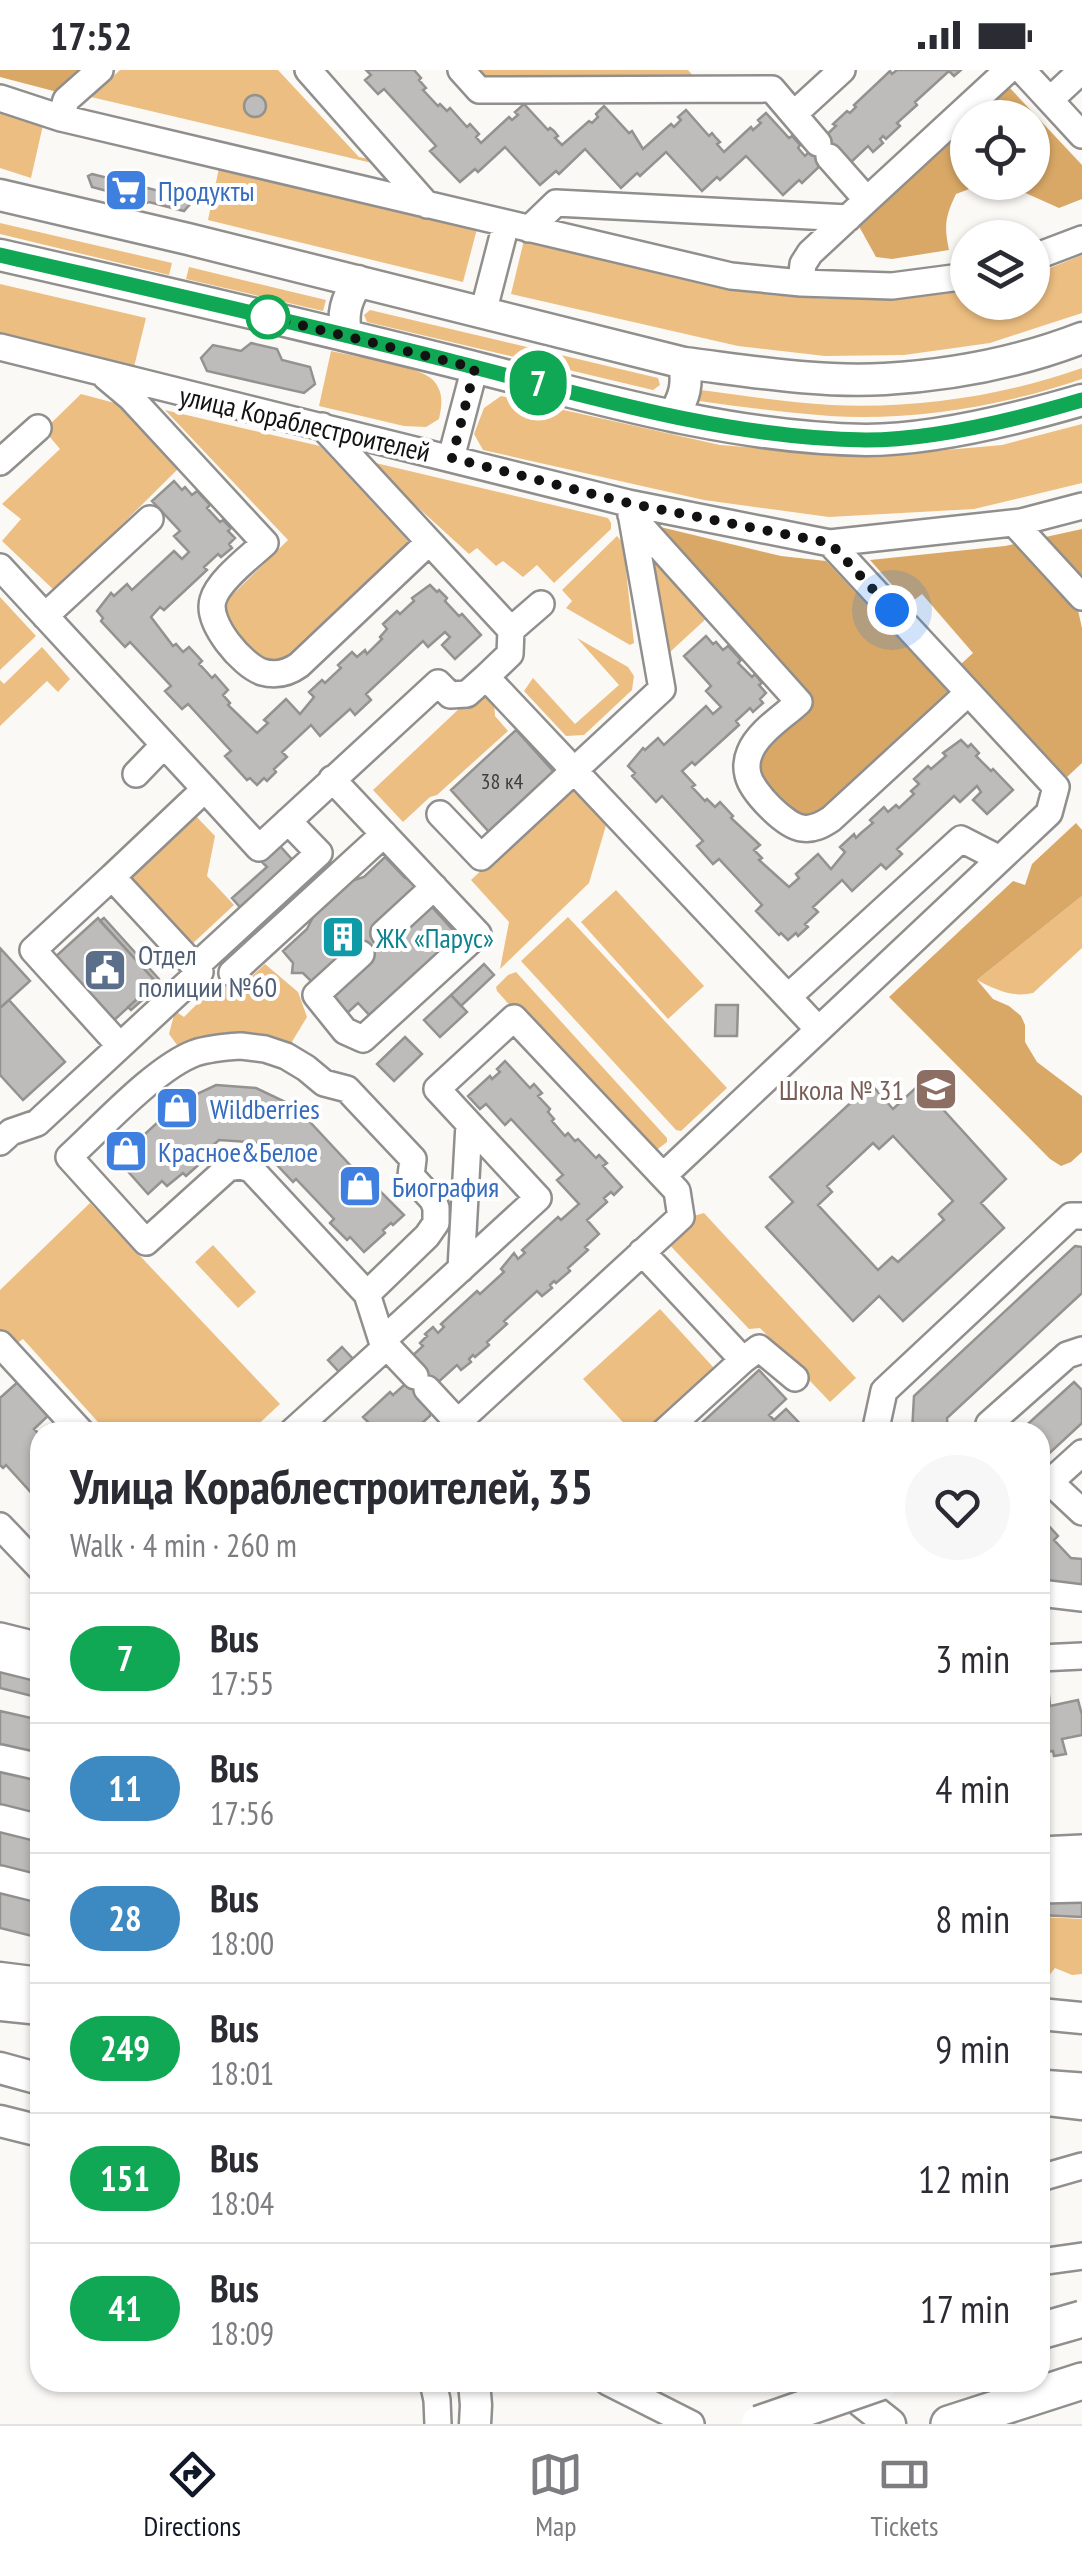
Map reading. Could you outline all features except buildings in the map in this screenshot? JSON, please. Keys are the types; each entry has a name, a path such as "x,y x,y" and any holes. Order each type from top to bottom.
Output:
{"highway":[{"path":"1050,2329 1082,2319"},
{"path":"950,2424 1082,2382"},
{"path":"759,2424 851,2392"}],"main road":[{"path":"0,195 684,363 882,380 998,364 1082,338"},
{"path":"0,255 673,416 746,430 868,440 914,437 1002,422 1082,400"},
{"path":"346,335 343,316 348,296 358,281"},
{"path":"673,416 684,399 684,363"},
{"path":"0,1978 30,1981"},
{"path":"0,2009 30,2009"},
{"path":"1050,2015 1082,2018"},
{"path":"0,2067 30,2076"},
{"path":"1050,2100 1082,2104"},
{"path":"0,2120 30,2128"},
{"path":"475,2392 475,2424"},
{"path":"849,2392 890,2424"}],"street":[{"path":"62,118 66,100 100,70"},
{"path":"308,70 427,204"},
{"path":"461,70 479,90 772,89 868,200"},
{"path":"794,114 842,70"},
{"path":"802,284 803,264 810,253 1008,70"},
{"path":"1022,70 1082,134"},
{"path":"1050,100 1082,70"},
{"path":"0,98 62,118 731,276 802,284 892,286 950,278"},
{"path":"484,313 518,227 556,203 848,218"},
{"path":"1050,252 1082,240"},
{"name":"улица Кораблестроителей","path":"0,348 452,458 630,509 830,543 1014,522 1082,506"},
{"path":"452,458 475,368"},
{"path":"104,375 131,398 265,544 222,584 211,609 221,634 256,669 282,673 299,664 429,542"},
{"path":"0,567 259,848 438,683 450,695 466,694 510,654 511,630 321,426"},
{"path":"0,462 38,428"},
{"path":"630,509 799,702 758,740 746,764 750,782 788,823 806,829 832,819 968,693"},
{"path":"440,814 481,857 662,689 630,509"},
{"path":"45,616 150,518"},
{"path":"1014,522 1082,597"},
{"path":"663,1176 1048,813 1056,787 830,543"},
{"path":"511,630 541,604"},
{"path":"486,677 818,1029"},
{"path":"136,774 164,745"},
{"path":"332,779 478,934 363,1039 345,1030 316,995 361,954"},
{"path":"120,1046 33,950 205,790"},
{"path":"195,967 319,853 288,821"},
{"path":"232,974 384,834"},
{"path":"788,998 961,839 1000,859"},
{"path":"4,1131 37,1123 200,972 112,877"},
{"path":"384,932 434,887"},
{"path":"302,1422 460,1268 538,1198 437,1089 514,1018 677,1191 681,1216 466,1422"},
{"path":"69,1157 154,1079 196,1053 242,1046 286,1056 324,1083 347,1089 413,1159 411,1176 429,1194 436,1208 436,1223 428,1236 367,1294"},
{"path":"37,1123 146,1242 228,1168 251,1169 367,1294 384,1343 457,1422"},
{"path":"460,1268 470,1124"},
{"path":"877,1422 884,1391 1071,1216 1082,1216"},
{"path":"642,1252 743,1360"},
{"path":"0,1344 72,1422"},
{"path":"675,1422 759,1348 794,1378"},
{"path":"991,1422 1067,1355 1082,1350"},
{"path":"1050,1481 1082,1452"},
{"path":"1050,1490 1082,1512"},
{"path":"0,1526 30,1558"},
{"path":"1050,1593 1082,1598"},
{"path":"0,1636 30,1644"},
{"path":"1050,1658 1082,1656"},
{"path":"0,1658 30,1666"},
{"path":"0,1758 30,1765"},
{"path":"0,1818 30,1826"},
{"path":"1050,1850 1082,1848"},
{"path":"1050,1871 1082,1869"},
{"path":"0,1879 30,1886"},
{"path":"1050,1890 1082,1889"},
{"path":"0,2009 30,2017"},
{"path":"0,2067 30,2068"},
{"path":"1050,2083 1082,2086"},
{"path":"1050,2112 1082,2111"},
{"path":"1050,2175 1082,2166"},
{"path":"1050,2261 1082,2256"},
{"path":"1050,2319 1082,2337"},
{"path":"436,2392 438,2424"},
{"path":"628,2392 691,2424"}],"shaded area":[{"path":"0,70 90,70 65,94 0,77"},
{"path":"120,70 278,70 359,157 384,162 389,167 91,97"},
{"path":"469,70 688,70 697,80 486,81"},
{"path":"1011,78 1014,82 1009,87 1021,100 987,100"},
{"path":"0,113 43,125 31,178 0,168"},
{"path":"1050,131 1082,165 1082,199 1059,208 1041,200 1050,200"},
{"path":"950,135 950,200 954,200 946,222 949,250 892,259 876,257 856,221"},
{"path":"219,168 477,229 463,282 208,220"},
{"path":"0,223 172,263 169,275 0,234"},
{"path":"524,240 769,295 897,298 950,291 950,320 1050,320 1050,268 1082,255 1082,313 990,343 904,355 825,356 738,346 511,294"},
{"path":"189,267 326,300 323,311 186,279"},
{"path":"0,284 146,318 132,375 0,339"},
{"path":"370,310 658,378 660,385 653,390 367,322 364,315"},
{"path":"331,351 426,375 441,394 439,419 426,427 404,426 319,406"},
{"path":"1082,368 1082,379 1052,389 926,414 830,416 699,401 701,390 831,405 895,405 990,393"},
{"path":"81,394 126,406 183,464 55,591 2,541 21,519 2,504 60,449 44,430"},
{"path":"501,396 720,445 867,457 1002,445 1082,424 1082,483 974,509 829,517 704,500 483,450 474,434 484,408"},
{"path":"165,410 320,446 412,545 291,665 258,660 224,620 228,599 288,540"},
{"path":"367,461 608,518 611,529 554,583 537,565 523,577 503,561 496,566 477,548 469,554"},
{"path":"648,524 781,556 826,561 954,698 828,814 806,823 761,787 754,757 807,702"},
{"path":"1082,529 1082,589 1075,597 1082,628 1082,763 1067,777 961,664 973,653 922,594 909,604 870,560 1005,546"},
{"path":"617,536 623,543 634,643 630,645 566,608 572,601 562,590"},
{"path":"657,561 708,617 670,652 666,652 650,563"},
{"path":"0,597 36,636 0,670"},
{"path":"577,638 628,667 634,676 632,690 584,735 566,736 524,691 533,678 575,724 619,685"},
{"path":"42,647 70,679 58,692 47,681 0,726 0,680 4,684"},
{"path":"480,689 494,702 495,716 508,731 403,822 373,790"},
{"path":"572,785 607,822 589,883 500,969 509,922 471,880"},
{"path":"191,811 215,836 207,876 234,905 190,946 122,875"},
{"path":"1076,823 1082,830 1082,896 977,980 993,999 1021,1016 1025,1042 1037,1062 1082,1096 1082,1152 1061,1166 889,997 1013,881 1025,885 1032,864"},
{"path":"616,890 704,986 668,1019 581,922"},
{"path":"1082,896 1082,948 1033,993 1011,993 977,980"},
{"path":"568,917 727,1088 681,1131 521,961"},
{"path":"265,964 298,992 307,1017 290,1045 180,1049 169,1034 175,1011 184,1017 218,983 238,989"},
{"path":"516,972 667,1142 655,1151 637,1146 497,991 496,987 508,975"},
{"path":"90,1203 280,1404 261,1422 98,1422 23,1339 13,1346 0,1332 0,1290"},
{"path":"704,1213 856,1378 830,1402 760,1328 749,1329 664,1239 687,1218"},
{"path":"213,1245 256,1292 238,1308 195,1262"},
{"path":"660,1309 714,1368 656,1422 623,1422 583,1379"},
{"path":"1050,1917 1082,1919 1082,1974 1072,1975 1055,1968 1050,1974"}],"bus line":[{"name":"7","path":"0,255 673,416 746,430 868,440 914,437 1002,422 1082,400"}],"place":[{"name":"Продукты","path":"126,190"},
{"name":"ЖК «Парус»","path":"343,937"},
{"name":"Отдел полиции №60","path":"105,970"},
{"name":"Школа № 31","path":"936,1089"},
{"name":"Wildberries","path":"177,1108"},
{"name":"Красное&Белое","path":"126,1151"},
{"name":"Биография","path":"360,1186"}],"route":[{"path":"268,317 475,368 452,458 628,503 830,543 892,610"}]}
